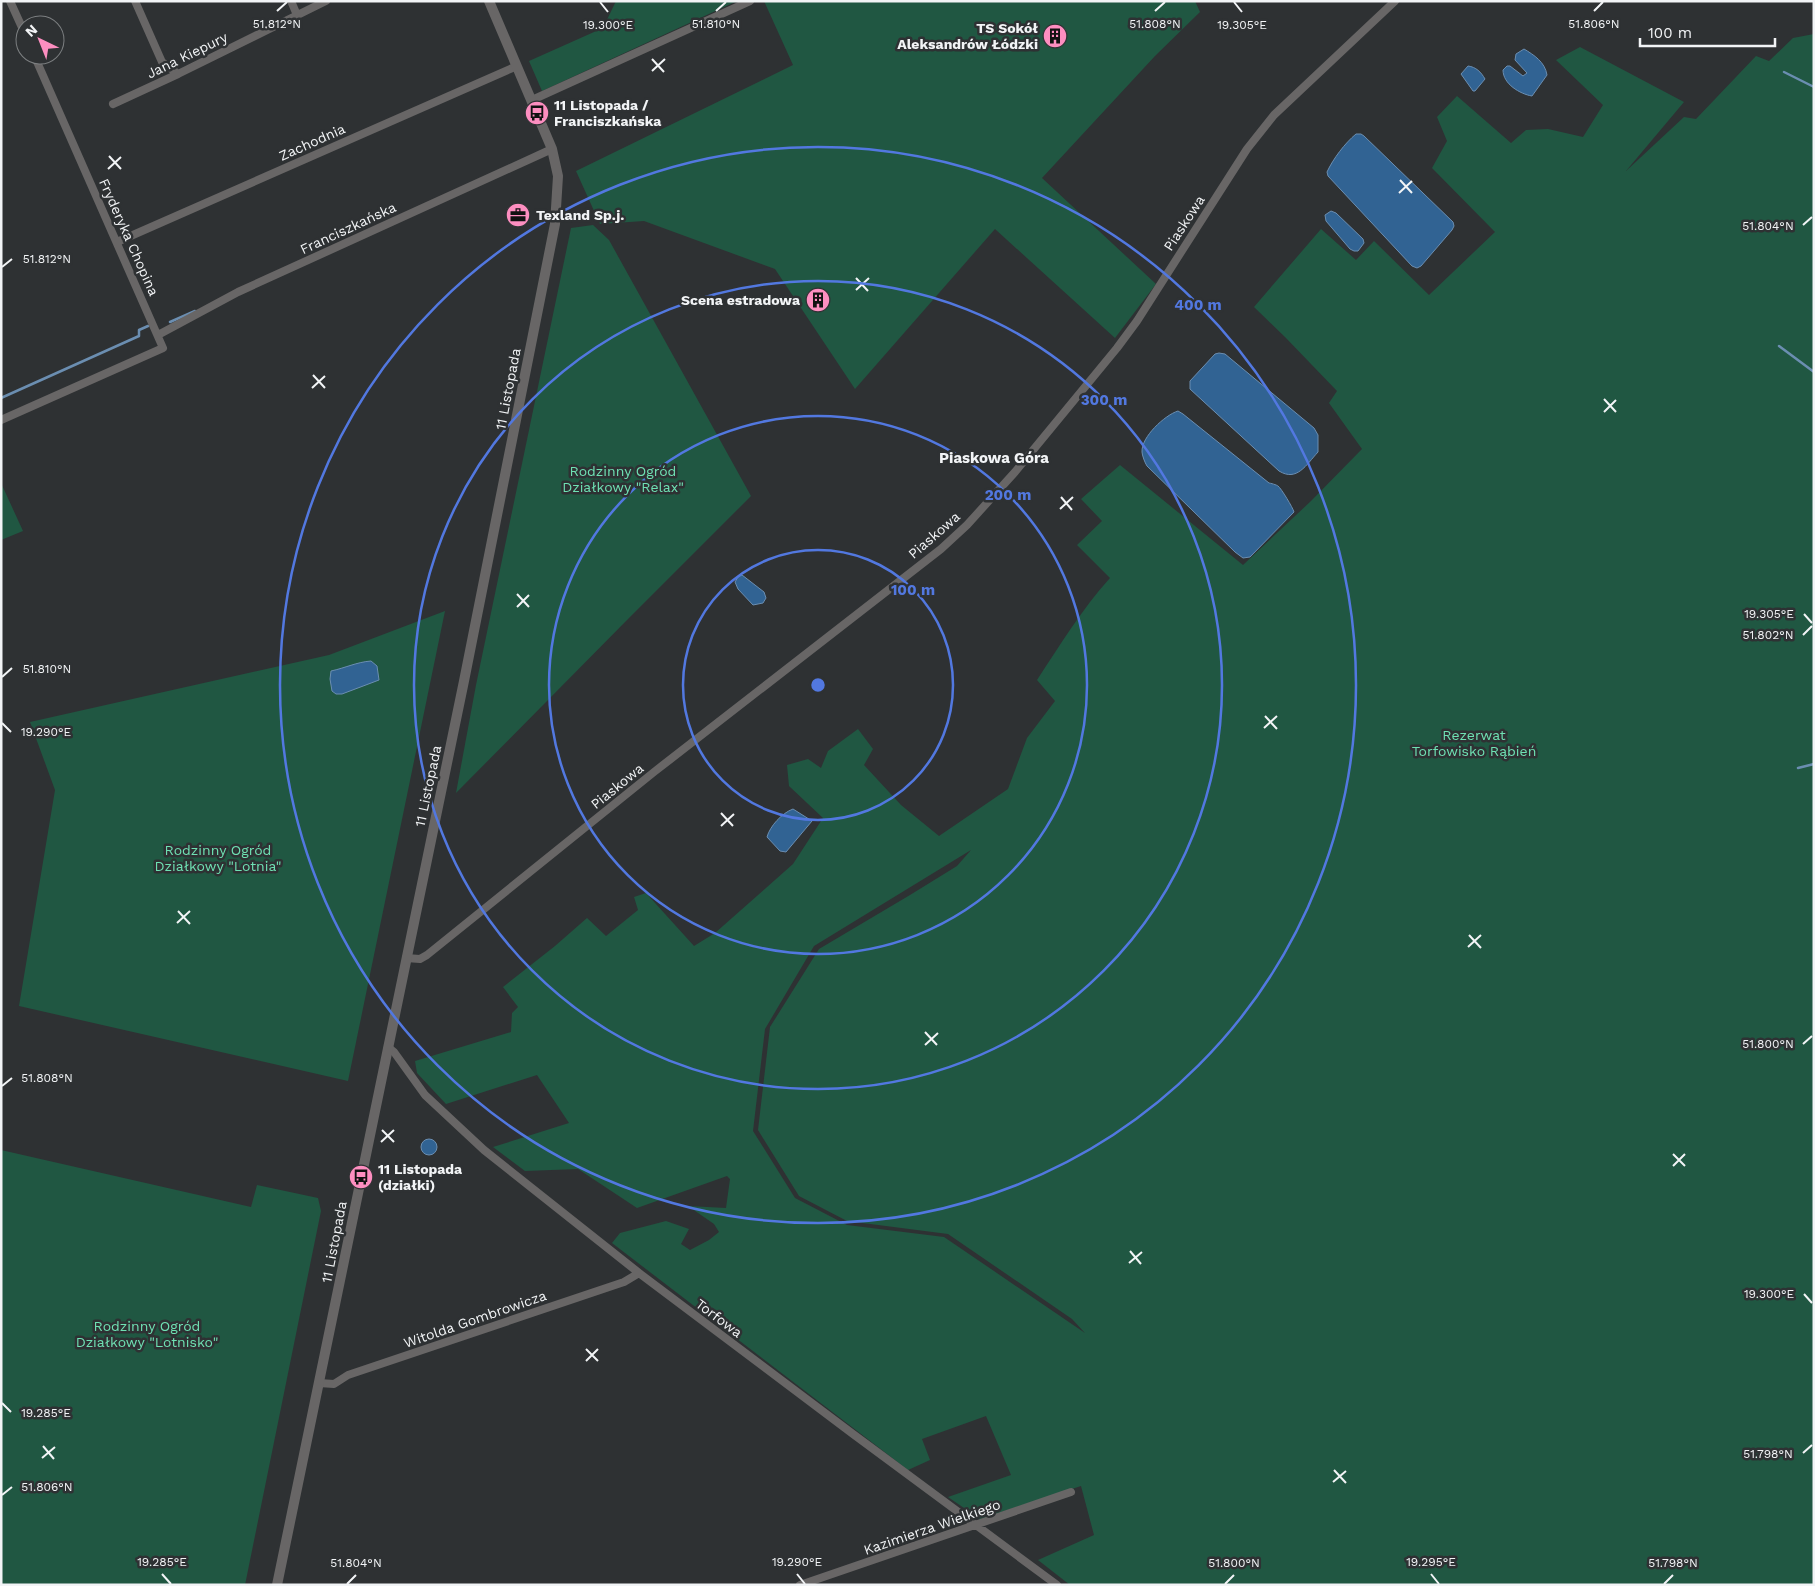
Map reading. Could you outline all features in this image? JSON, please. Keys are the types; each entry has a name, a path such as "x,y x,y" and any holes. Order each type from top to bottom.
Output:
{"street":[{"path":"10,1 16,15"},
{"path":"135,1 159,56 168,68 178,74"},
{"path":"291,1 297,15"},
{"name":"Jana Kiepury","path":"113,104 326,1"},
{"name":"11 Listopada","path":"277,1585 466,671 555,224 558,176 552,149 489,1"},
{"path":"532,100 750,1"},
{"name":"Piaskowa","path":"406,958 420,959 427,955 646,778 941,548 966,525 1015,472 1132,327 1260,131 1395,1"},
{"name":"Fryderyka Chopina","path":"1,420 163,348 38,65"},
{"name":"Zachodnia","path":"117,242 517,66"},
{"name":"Franciszkańska","path":"158,335 238,292 552,149"},
{"name":"Torfowa","path":"388,1047 394,1052 425,1095 484,1150 639,1273 1056,1585"},
{"name":"Witolda Gombrowicza","path":"319,1383 334,1384 348,1375 624,1282 639,1273"},
{"name":"Kazimierza Wielkiego","path":"800,1585 1071,1492"}],"green space":[{"path":"616,1 737,1 542,91 529,61 603,28"},
{"path":"764,1 1195,1 1200,12 1155,56 1042,178 1156,284 1115,338 995,229 855,389 775,269 644,221 600,224 576,171 793,65"},
{"name":"Rezerwat Torfowisko Rąbień","path":"1814,34 1814,1585 1070,1585 1038,1560 1094,1535 1081,1486 980,1519 948,1497 1011,1475 986,1416 922,1439 930,1460 908,1470 612,1243 620,1233 666,1221 689,1229 681,1244 690,1250 709,1240 719,1232 714,1224 688,1206 726,1208 730,1179 727,1176 637,1208 578,1169 525,1171 493,1147 569,1123 537,1075 446,1104 417,1073 415,1061 511,1032 512,1013 518,1007 503,987 587,918 606,936 638,910 634,897 646,893 694,946 715,933 793,864 823,818 789,786 787,765 808,759 821,768 828,751 858,729 873,749 864,765 901,805 939,836 1008,789 1027,738 1055,701 1037,680 1081,615 1110,578 1077,545 1102,521 1081,499 1120,465 1243,565 1311,501 1362,449 1329,403 1337,391 1254,307 1321,229 1356,260 1374,241 1429,295 1495,232 1432,168 1447,141 1437,117 1457,96 1511,143 1526,130 1548,129 1583,137 1603,105 1556,60 1580,47 1684,102 1626,171 1684,117 1696,119 1756,56 1769,61 1793,38","holes":["971,850 957,866 819,949 770,1027 758,1130 799,1196 847,1221 948,1234 1072,1319 1085,1333 944,1237 847,1225 795,1198 753,1131 765,1029 814,946"]},
{"name":"Rodzinny Ogród Działkowy \"Relax\"","path":"593,225 609,240 751,496 456,793 476,685 571,228"},
{"path":"1,483 23,531 1,540"},
{"name":"Rodzinny Ogród Działkowy \"Lotnia\"","path":"445,611 348,1081 19,1006 55,790 30,722 329,655"},
{"name":"Rodzinny Ogród Działkowy \"Lotnisko\"","path":"1,1150 251,1207 257,1185 318,1198 321,1211 245,1585 1,1585"}],"water":[{"path":"1524,49 1535,56 1546,70 1547,75 1532,96 1513,88 1506,80 1503,70 1510,66 1523,76 1527,73 1515,60 1516,54"},
{"path":"1468,66 1478,70 1485,79 1475,91 1473,91 1461,74"},
{"path":"1356,134 1364,136 1453,222 1452,230 1421,266 1417,268 1412,266 1328,176 1327,172 1336,157"},
{"path":"1331,211 1336,213 1363,239 1364,243 1358,251 1350,249 1326,221 1325,215"},
{"path":"1215,354 1225,354 1314,428 1318,435 1318,452 1301,471 1285,474 1279,471 1190,389 1190,381"},
{"path":"1178,411 1269,483 1278,486 1294,512 1250,557 1243,558 1235,552 1145,463 1142,452 1145,440 1155,427"},
{"path":"742,575 764,592 766,598 763,603 753,605 738,589 735,582"},
{"path":"371,661 377,666 379,680 342,694 336,694 332,691 331,671"},
{"path":"793,809 812,821 786,852 780,851 767,837 777,820"},
{"path":"429,1139 435,1141 437,1147 435,1153 429,1155 423,1153 421,1147 423,1141"}],"waterway":[{"path":"1784,72 1814,87"},
{"path":"170,322 195,311"},
{"path":"1,398 139,336 139,330 148,326"},
{"path":"1779,346 1814,372"},
{"path":"1798,768 1814,764"}],"place":[{"name":"TS Sokół Aleksandrów Łódzki","path":"1055,36"},
{"name":"11 Listopada / Franciszkańska","path":"537,113"},
{"name":"Texland Sp.j.","path":"518,215"},
{"name":"Scena estradowa","path":"818,300"},
{"name":"11 Listopada (działki)","path":"361,1177"}],"district":[{"name":"Piaskowa Góra","path":"994,458"}]}
